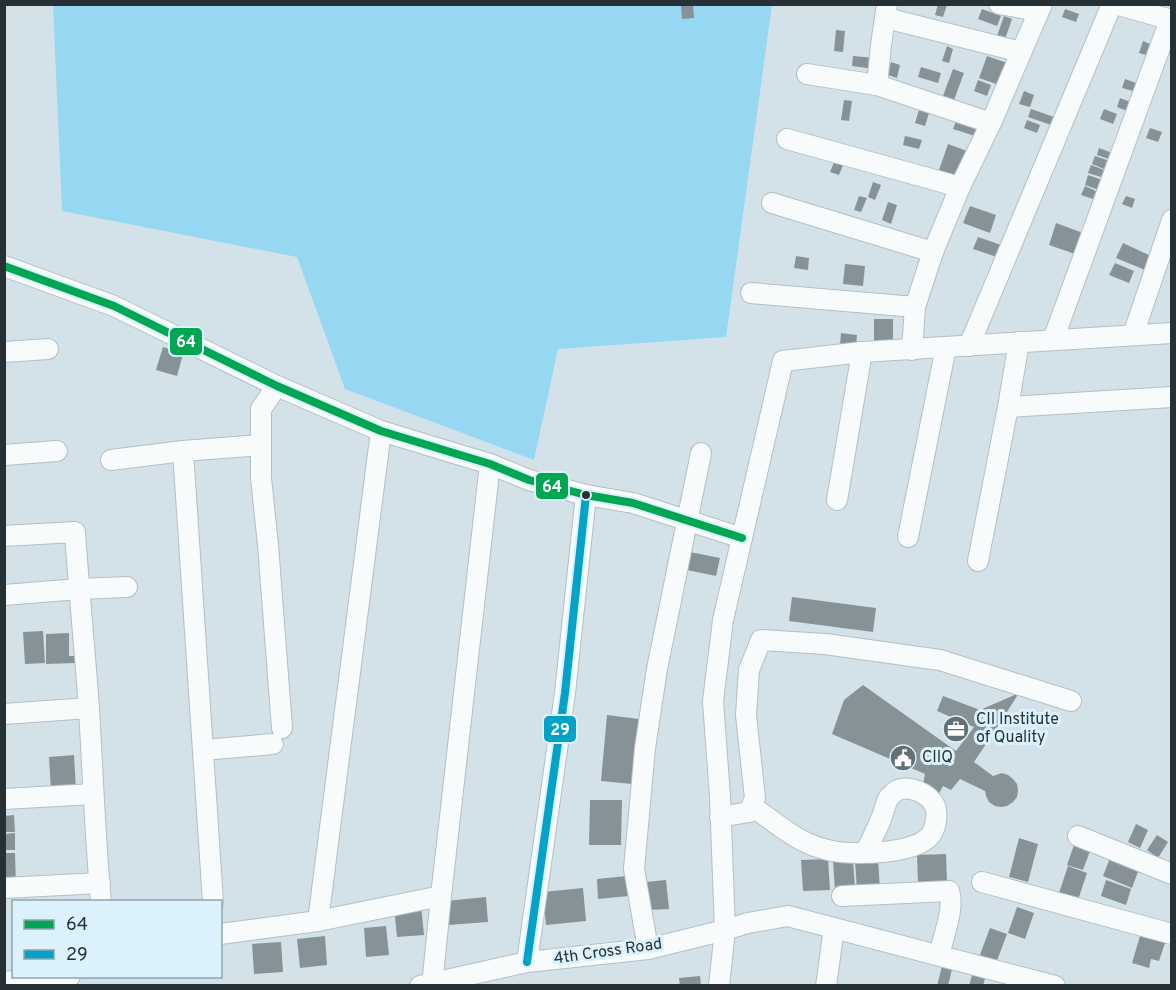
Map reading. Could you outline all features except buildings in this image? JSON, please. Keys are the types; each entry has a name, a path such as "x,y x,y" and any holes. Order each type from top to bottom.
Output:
{"street":[{"path":"912,350 915,307 933,252 1040,8 999,4"},
{"path":"969,346 1113,4 1171,20 1053,340"},
{"path":"877,85 887,11 1021,52"},
{"path":"807,74 877,85 991,123"},
{"path":"788,139 960,187"},
{"path":"772,203 933,252"},
{"path":"1133,335 1172,220"},
{"path":"4,266 114,306 277,386 381,431 490,464 529,480 586,495 633,503 742,538"},
{"path":"751,293 915,307"},
{"path":"718,986 725,930 713,700 723,620 783,361 862,352 1172,333"},
{"path":"978,561 1008,407 1018,342"},
{"path":"908,537 946,347"},
{"path":"4,352 48,349"},
{"path":"837,500 862,352"},
{"path":"203,750 277,736 268,545 261,478 261,409 277,386"},
{"path":"1008,407 1172,398"},
{"path":"318,921 381,431"},
{"path":"111,460 261,445"},
{"path":"183,451 213,900"},
{"path":"4,455 57,452"},
{"path":"648,949 634,869 645,748 657,669 701,453"},
{"path":"428,985 441,896 490,464"},
{"path":"527,962 565,693 586,495"},
{"path":"4,536 75,532 100,892 4,888"},
{"path":"4,595 127,587"},
{"path":"720,817 749,812 754,798 746,715 749,670 761,640 825,645 940,660 1071,702"},
{"path":"4,714 89,708"},
{"path":"4,799 93,794"},
{"path":"752,806 805,842 831,851 866,852"},
{"path":"1078,836 1172,874"},
{"path":"982,882 1172,934"},
{"path":"842,896 949,891 950,911 939,955"},
{"path":"222,934 318,921 441,896"},
{"name":"4th Cross Road","path":"428,985 527,962 648,949 748,923 788,916 1055,986"},
{"path":"826,986 834,928"},
{"path":"4,982 48,978"}],"shaded area":[{"path":"53,5 772,5 726,337 558,349 534,460 345,389 297,257 62,211"}],"transit line":[{"name":"64","path":"4,266 114,306 277,386 381,431 490,464 529,480 586,495 633,503 742,538"},
{"name":"29","path":"527,962 565,693 586,495"}],"place":[{"name":"CII Institute of Quality","path":"956,729"},
{"name":"CIIQ","path":"903,758"}]}
